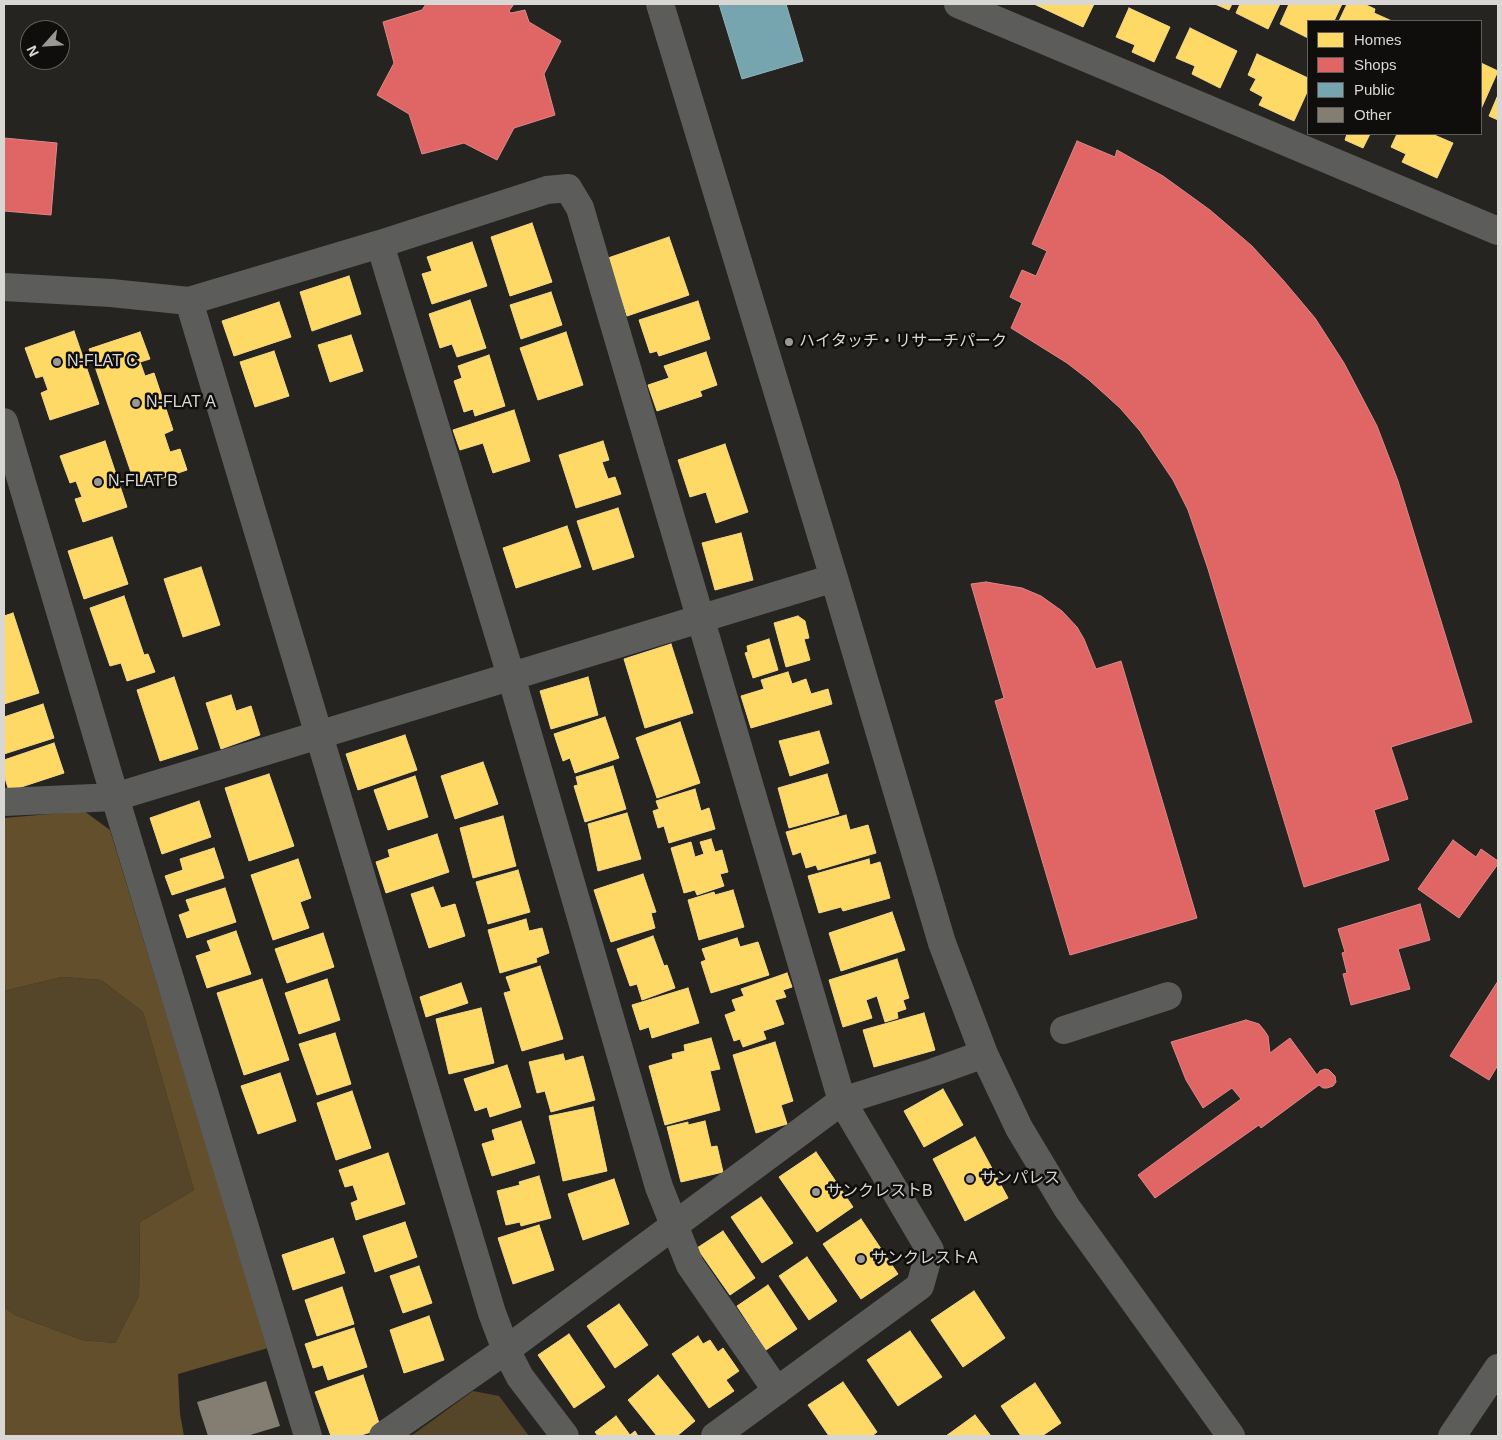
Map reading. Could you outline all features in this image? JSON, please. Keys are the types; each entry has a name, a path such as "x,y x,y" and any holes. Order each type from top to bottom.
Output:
{"street":[{"path":"660,4 834,578 942,943 984,1054 1019,1128 1067,1208 1231,1436"},
{"path":"958,4 1498,231"},
{"path":"4,287 111,293 189,301 380,244 547,190 568,188 580,208 842,1101 930,1250 920,1286 715,1436"},
{"path":"380,244 511,676 660,1187 690,1265 777,1391"},
{"path":"189,301 492,1314 506,1350 520,1377 564,1436"},
{"path":"4,422 114,797 308,1436"},
{"path":"4,802 114,797 834,578"},
{"path":"1064,1030 1168,996"},
{"path":"383,1436 506,1350 842,1101 984,1054"},
{"path":"1452,1436 1498,1368"}],"shaded area":[{"path":"84,811 110,830 268,1348 178,1374 180,1414 184,1436 4,1436 4,1307 15,1315 82,1340 115,1343 139,1296 140,1222 194,1190 143,1012 101,980 62,977 4,991 4,818"},
{"path":"62,977 101,980 143,1012 194,1190 140,1222 139,1296 115,1343 82,1340 15,1315 4,1307 4,991"},
{"path":"473,1391 499,1396 529,1436 411,1436"}],"building: Homes":[{"path":"1034,4 1094,4 1083,27"},
{"path":"1215,4 1232,4 1229,10"},
{"path":"1240,4 1280,4 1268,29 1236,13"},
{"path":"1289,4 1342,4 1334,20 1307,20 1307,38 1280,24"},
{"path":"1347,4 1364,4 1375,9 1374,13 1390,20 1339,20"},
{"path":"1129,8 1170,27 1154,62 1132,52 1135,45 1116,37"},
{"path":"1190,28 1237,51 1220,88 1192,74 1195,66 1176,58"},
{"path":"1257,54 1307,78 1307,92 1294,121 1259,105 1263,97 1250,90 1256,79 1248,75"},
{"path":"1482,63 1498,71 1482,107"},
{"path":"1498,95 1498,120 1489,116"},
{"path":"1347,135 1370,135 1363,148 1345,140"},
{"path":"1397,135 1434,135 1453,143 1437,178 1402,162 1406,154 1391,147"},
{"path":"532,223 552,282 510,296 491,237"},
{"path":"669,237 689,295 627,316 608,258"},
{"path":"472,242 487,286 432,304 422,274 432,271 427,257"},
{"path":"349,276 361,314 312,331 300,292"},
{"path":"551,292 562,325 521,339 510,305"},
{"path":"470,300 486,348 457,357 452,344 440,348 429,314"},
{"path":"698,301 710,339 659,356 657,351 650,353 639,320"},
{"path":"279,302 291,337 234,356 222,321"},
{"name":"N-FLAT C","path":"74,331 99,404 50,420 41,393 48,390 43,376 36,378 25,348"},
{"name":"N-FLAT A","path":"140,332 150,359 140,362 145,376 154,373 173,430 164,434 170,452 180,449 187,470 136,487 89,349"},
{"path":"566,332 583,385 538,400 520,348"},
{"path":"351,335 363,371 330,382 318,345"},
{"path":"274,351 289,396 255,407 240,362"},
{"path":"706,352 717,385 700,391 702,396 657,411 648,385 669,378 664,366"},
{"path":"489,355 505,406 475,416 473,409 464,412 454,381 462,378 458,366"},
{"path":"514,410 530,461 493,473 483,443 460,450 453,430"},
{"name":"N-FLAT B","path":"105,441 127,507 83,522 75,499 82,497 76,481 70,483 60,456"},
{"path":"603,441 609,460 602,462 608,479 615,477 621,494 576,508 559,455"},
{"path":"725,444 748,512 716,523 706,492 690,497 678,460"},
{"path":"618,508 634,557 593,570 577,521"},
{"path":"567,526 581,567 516,588 503,548"},
{"path":"741,533 753,580 715,590 702,543"},
{"path":"112,537 128,584 84,599 68,551"},
{"path":"201,567 220,625 183,637 164,579"},
{"path":"124,596 144,655 148,654 155,672 127,681 121,663 110,666 90,608"},
{"path":"13,613 39,693 4,704 4,616"},
{"path":"798,616 805,621 809,638 804,639 810,660 786,667 774,623"},
{"path":"769,639 778,670 753,678 745,653 748,652 747,646"},
{"path":"671,644 693,713 645,728 624,659"},
{"path":"788,672 792,684 806,679 811,694 828,689 832,704 751,728 741,696 764,689 761,680"},
{"path":"174,677 198,749 160,761 137,690"},
{"path":"588,677 598,715 551,729 540,691"},
{"path":"231,695 236,711 251,706 260,735 221,749 206,703"},
{"path":"43,704 54,738 4,754 4,717"},
{"path":"605,717 619,758 575,773 570,758 563,761 554,734"},
{"path":"680,722 700,783 657,798 636,738"},
{"path":"819,731 829,763 790,776 779,741"},
{"path":"405,735 417,770 358,790 346,754"},
{"path":"54,743 64,773 9,791 4,775 4,760"},
{"path":"483,762 498,804 455,819 441,776"},
{"path":"613,766 626,809 585,822 574,786 578,785 576,777"},
{"path":"269,774 294,846 249,861 225,788"},
{"path":"827,774 839,814 789,828 778,788"},
{"path":"415,776 428,817 388,830 374,790"},
{"path":"695,789 701,811 709,808 715,829 669,843 664,826 658,828 653,811 659,809 656,801"},
{"path":"199,801 211,837 162,854 150,818"},
{"path":"627,813 641,859 598,871 588,824"},
{"path":"846,815 850,830 868,825 876,853 818,870 816,865 806,868 801,852 793,855 786,832"},
{"path":"503,816 516,866 473,878 460,828"},
{"path":"437,834 449,872 386,893 376,862 390,857 388,850"},
{"path":"711,839 715,852 722,850 728,872 720,874 724,886 697,895 695,890 684,893 671,848 691,842 695,857 704,854 700,842"},
{"path":"214,848 224,878 172,895 165,876 183,870 180,859"},
{"path":"298,859 311,898 300,902 309,928 273,940 251,875"},
{"path":"869,859 870,865 880,862 890,898 843,911 841,907 819,913 808,876"},
{"path":"518,870 530,912 488,924 476,882"},
{"path":"643,874 656,912 651,913 655,928 611,942 594,890"},
{"path":"433,887 441,908 455,904 465,936 429,948 411,894"},
{"path":"225,888 236,922 187,938 179,915 190,911 186,900"},
{"path":"733,890 744,927 699,940 688,900 714,892 715,895"},
{"path":"892,912 905,950 841,971 829,933"},
{"path":"526,919 529,931 542,928 549,953 536,958 537,962 500,973 488,930"},
{"path":"236,931 251,974 207,988 196,956 211,951 207,941"},
{"path":"323,933 334,967 287,983 275,949"},
{"path":"653,936 664,966 667,965 675,988 642,1000 637,984 630,986 617,949"},
{"path":"737,938 740,947 758,942 769,975 711,993 701,962 706,960 702,949"},
{"path":"897,959 909,998 903,1000 906,1009 897,1012 898,1018 885,1022 877,996 866,1000 872,1018 843,1027 829,980"},
{"path":"540,966 563,1039 522,1051 504,993 511,991 506,977"},
{"path":"787,973 792,987 783,990 786,997 775,1000 784,1024 763,1031 766,1039 743,1047 740,1039 734,1041 725,1015 736,1011 732,1000 744,996 741,989"},
{"path":"262,979 289,1060 244,1075 217,993"},
{"path":"327,979 340,1020 299,1034 285,993"},
{"path":"461,983 468,1003 426,1017 420,997"},
{"path":"688,988 699,1023 652,1038 649,1027 640,1030 632,1005"},
{"path":"481,1008 494,1063 449,1074 436,1019"},
{"path":"924,1013 935,1050 874,1067 863,1030"},
{"path":"335,1033 351,1084 317,1095 299,1044"},
{"path":"711,1038 720,1069 710,1071 720,1110 665,1125 649,1066 673,1059 672,1054 685,1051 684,1045"},
{"path":"775,1042 793,1101 781,1105 787,1124 756,1133 733,1055"},
{"path":"563,1054 565,1061 583,1056 595,1100 551,1112 545,1091 537,1093 529,1062"},
{"path":"507,1065 521,1107 490,1117 487,1107 475,1111 464,1079"},
{"path":"280,1073 296,1121 258,1134 241,1086"},
{"name":"サンパレス","path":"943,1089 963,1125 924,1147 904,1111"},
{"path":"352,1091 371,1148 336,1160 317,1103"},
{"path":"593,1107 607,1171 563,1181 549,1116"},
{"path":"521,1121 535,1163 492,1176 482,1144 495,1140 492,1130"},
{"path":"705,1121 711,1147 717,1146 723,1172 681,1182 667,1127 688,1122 688,1125"},
{"name":"サンパレス","path":"975,1137 1008,1198 965,1221 933,1159"},
{"name":"サンクレストB","path":"816,1152 853,1207 817,1232 779,1177"},
{"path":"388,1153 405,1204 356,1220 351,1203 358,1200 353,1185 345,1187 339,1170"},
{"path":"539,1176 551,1218 521,1226 520,1222 506,1225 497,1191 520,1185 519,1182"},
{"path":"614,1179 629,1224 583,1240 568,1194"},
{"path":"761,1197 793,1243 762,1263 731,1217"},
{"name":"サンクレストA","path":"861,1219 898,1274 861,1299 823,1244"},
{"path":"405,1222 417,1257 375,1272 363,1236"},
{"path":"539,1225 554,1270 513,1284 498,1238"},
{"path":"723,1231 755,1278 730,1295 697,1248"},
{"path":"333,1238 345,1273 293,1290 282,1255"},
{"path":"807,1257 837,1301 809,1320 779,1276"},
{"path":"419,1266 432,1303 403,1313 390,1276"},
{"path":"768,1285 797,1329 766,1350 737,1306"},
{"path":"342,1287 354,1324 317,1336 305,1300"},
{"path":"974,1291 1005,1338 963,1367 931,1320"},
{"path":"619,1304 648,1345 615,1368 587,1326"},
{"path":"429,1316 444,1360 404,1373 390,1330"},
{"path":"354,1328 367,1367 328,1380 323,1365 313,1368 305,1344"},
{"path":"910,1331 942,1377 898,1406 867,1360"},
{"path":"569,1334 605,1387 574,1408 538,1355"},
{"path":"698,1336 703,1344 710,1340 718,1352 723,1348 739,1371 726,1380 734,1391 709,1408 672,1354"},
{"path":"363,1375 381,1429 358,1436 331,1436 315,1392"},
{"path":"658,1375 695,1421 677,1436 657,1436 628,1400"},
{"path":"843,1382 877,1432 872,1436 829,1436 808,1405"},
{"path":"1035,1383 1061,1423 1042,1436 1021,1436 1001,1406"},
{"path":"975,1415 991,1436 946,1436"},
{"path":"616,1416 630,1435 635,1431 638,1436 598,1436 595,1432"}],"building: Shops":[{"path":"426,4 514,4 509,11 511,13 525,10 529,22 561,41 544,74 555,115 514,128 497,160 464,143 422,154 409,114 377,95 394,63 383,22 422,10"},
{"path":"4,138 57,143 51,215 4,211"},
{"path":"1077,141 1115,157 1117,150 1163,176 1210,210 1252,246 1315,318 1344,363 1377,426 1398,481 1472,722 1391,747 1408,799 1374,810 1389,860 1304,887 1208,569 1188,510 1173,480 1140,431 1120,408 1067,363 1011,328 1022,303 1010,297 1022,270 1036,276 1047,251 1032,244"},
{"path":"986,582 1022,588 1041,596 1062,611 1077,627 1096,669 1121,661 1197,918 1070,955 995,701 1004,698 971,584"},
{"path":"1453,840 1476,857 1481,849 1498,861 1498,864 1459,918 1418,889"},
{"path":"1420,904 1430,940 1398,949 1410,989 1351,1005 1343,974 1347,973 1342,953 1345,952 1338,929"},
{"path":"1498,981 1498,1065 1489,1080 1450,1056"},
{"path":"1246,1020 1259,1024 1264,1030 1268,1036 1270,1053 1290,1038 1317,1075 1320,1071 1329,1070 1335,1076 1336,1082 1333,1086 1327,1088 1319,1085 1261,1128 1259,1125 1155,1198 1138,1175 1241,1099 1232,1088 1203,1108 1186,1080 1171,1042"}],"building: Public":[{"path":"719,4 786,4 803,61 742,79"}],"building: Other":[{"path":"266,1381 280,1426 247,1436 208,1436 197,1402"}],"place":[{"name":"ハイタッチ・リサーチパーク","path":"789,342"},
{"name":"N-FLAT C","path":"57,362"},
{"name":"N-FLAT A","path":"136,403"},
{"name":"N-FLAT B","path":"98,482"},
{"name":"サンパレス","path":"970,1179"},
{"name":"サンクレストB","path":"816,1192"},
{"name":"サンクレストA","path":"861,1259"}]}
